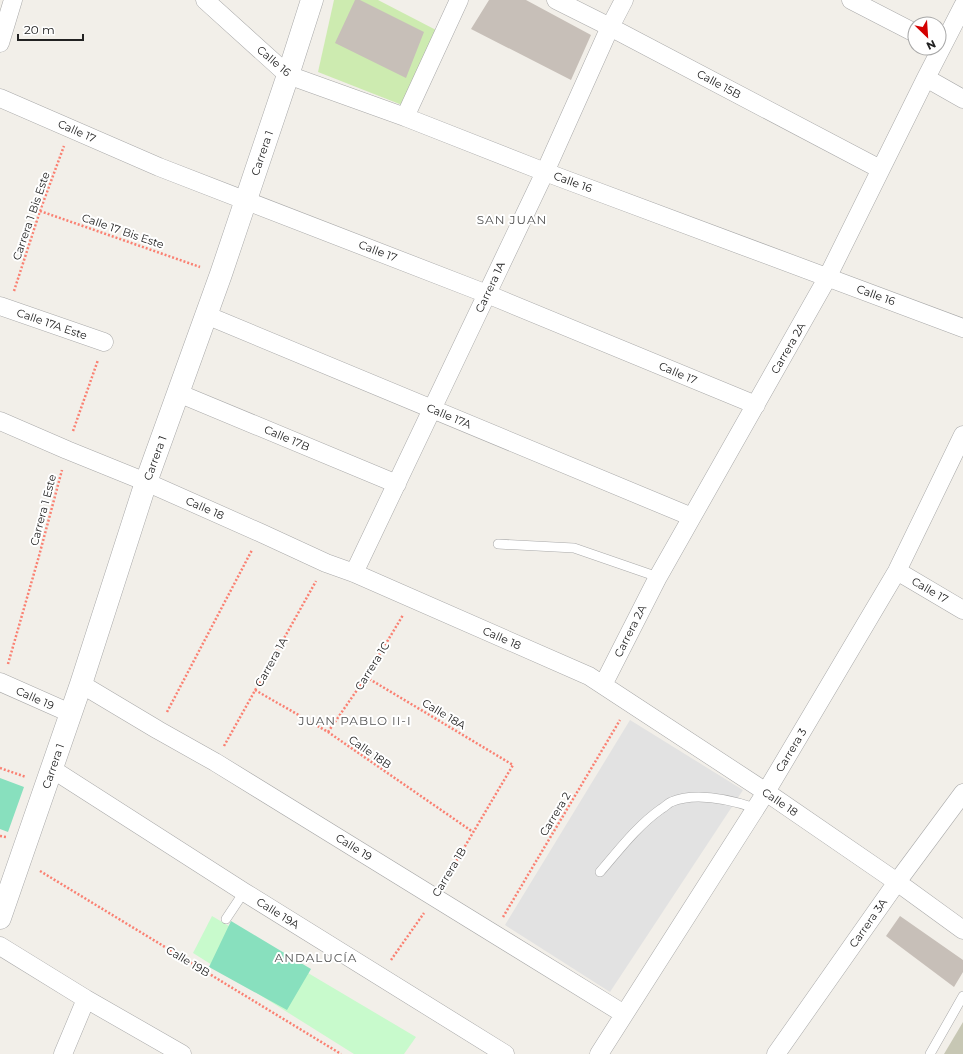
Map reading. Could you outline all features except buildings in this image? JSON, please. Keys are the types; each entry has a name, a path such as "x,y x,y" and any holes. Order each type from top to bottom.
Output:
{"street":[{"path":"0,43 13,0"},
{"name":"Calle 16","path":"205,0 288,75 405,117 545,172 963,328"},
{"name":"Carrera 1","path":"0,918 81,684 146,482 246,201 312,0"},
{"path":"405,117 459,0"},
{"name":"Calle 15B","path":"556,0 880,169"},
{"name":"Carrera 1A","path":"354,573 545,172 610,27 624,0"},
{"path":"851,0 907,29"},
{"name":"Carrera 2A","path":"947,34 963,6"},
{"name":"Carrera 2A","path":"603,685 658,577 828,277 936,56"},
{"path":"926,78 963,99"},
{"name":"Calle 17","path":"0,98 159,167 487,294 756,405"},
{"name":"Calle 17A Este","path":"4,307 104,342"},
{"name":"Calle 17A","path":"206,315 692,517"},
{"name":"Calle 17B","path":"178,393 397,484"},
{"name":"Calle 18","path":"0,421 146,482 261,532 326,563 354,573 589,676 766,792 897,882 963,930"},
{"name":"Carrera 3","path":"606,1051 624,1014 766,792 897,571 963,435"},
{"name":"Calle 17","path":"897,571 963,610"},
{"name":"Calle 19","path":"1,683 70,713"},
{"name":"Calle 19","path":"81,684 215,762 624,1014"},
{"name":"Calle 19A","path":"49,777 244,892 380,976 479,1047 505,1054"},
{"name":"Carrera 3A","path":"776,1054 897,882 963,793"},
{"path":"0,946 86,999 154,1047 182,1054"},
{"path":"63,1054 86,999"}],"lane":[{"path":"498,544 574,548 658,577"},
{"path":"600,872 628,839 651,816 671,802 692,797 712,798 733,800 755,808"},
{"path":"226,919 244,892"},
{"path":"930,1054 963,996"}],"path":[{"name":"Carrera 1 Bis Este","path":"4,307 70,128"},
{"name":"Calle 17 Bis Este","path":"40,211 201,267"},
{"name":"Carrera 1 Este","path":"1,683 39,556 67,450 104,342"},
{"path":"158,730 261,532"},
{"name":"Carrera 1A","path":"215,762 326,563"},
{"name":"Carrera 1C","path":"328,732 366,677 413,599"},
{"name":"Calle 18A","path":"366,677 513,765"},
{"name":"Calle 18B","path":"255,690 328,732 473,832"},
{"name":"Carrera 2","path":"494,933 630,703"},
{"name":"Carrera 1B","path":"380,976 435,897 513,765"},
{"path":"0,768 49,777"},
{"name":"Calle 19B","path":"36,868 340,1054"}],"shaded area":[{"path":"630,720 743,790 610,992 505,925"},
{"path":"963,1022 963,1054 944,1054"}],"green space":[{"path":"334,0 378,0 436,30 402,105 318,72"},
{"path":"0,778 24,787 8,832 0,829"},
{"path":"212,916 416,1037 404,1054 354,1054 193,953"},
{"path":"231,921 311,969 287,1010 209,967"}],"district":[{"name":"SAN JUAN","path":"512,219"},
{"name":"JUAN PABLO II-I","path":"355,720"},
{"name":"ANDALUCÍA","path":"316,957"}]}
